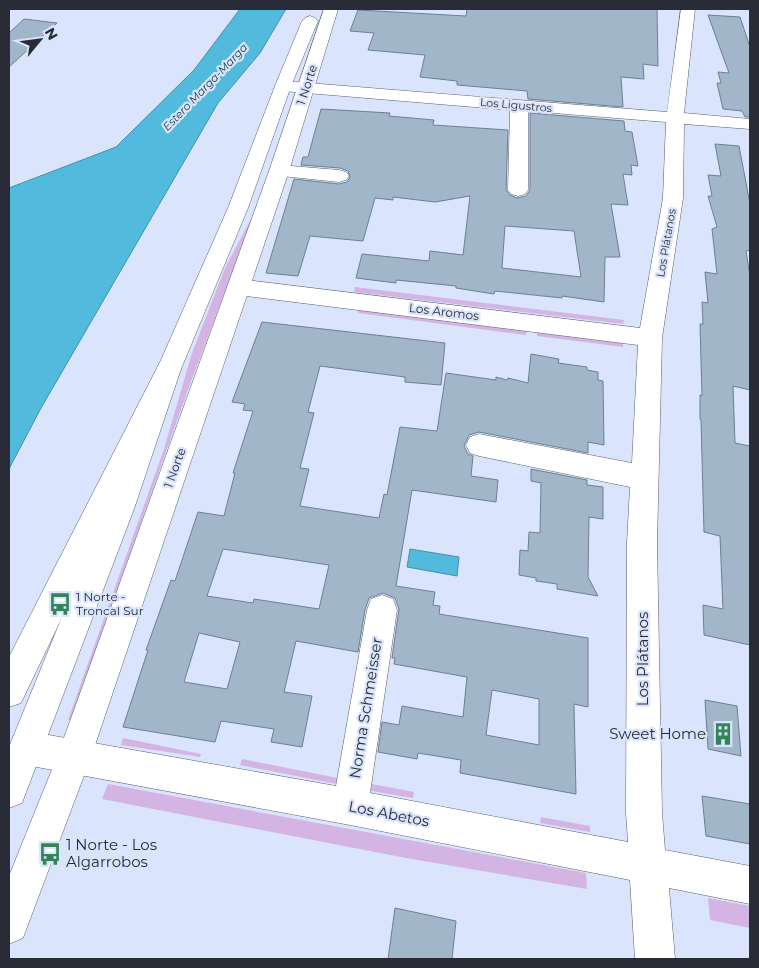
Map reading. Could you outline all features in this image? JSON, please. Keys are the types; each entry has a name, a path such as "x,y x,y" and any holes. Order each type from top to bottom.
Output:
{"main road":[{"name":"1 Norte","path":"9,924 74,757 279,171 295,86 298,54 315,9"},
{"name":"1 Norte","path":"9,790 120,509 169,369 238,208 331,9"},
{"name":"Los Plátanos","path":"655,959 644,814 642,552 650,338 673,198 675,118 688,9"},
{"name":"Los Ligustros","path":"295,86 750,124"},
{"path":"518,190 519,105"},
{"path":"279,171 339,176"},
{"name":"Los Aromos","path":"238,286 650,338"},
{"path":"9,691 169,369"},
{"path":"480,445 646,478"},
{"name":"Norma Schmeisser","path":"350,807 382,610"},
{"name":"Los Abetos","path":"26,748 350,807 750,885"}],"shaded area":[{"path":"295,102 297,103 190,384 71,720 68,720 164,449 192,353 225,268 252,217"},
{"path":"355,287 624,320 623,324 354,292"},
{"path":"360,308 527,329 526,335 358,313"},
{"path":"537,330 623,340 623,347 537,336"},
{"path":"123,738 201,754 200,757 121,745"},
{"path":"242,759 348,780 347,786 240,765"},
{"path":"361,782 414,792 413,798 360,789"},
{"path":"108,784 586,873 587,889 406,858 102,799"},
{"path":"541,817 590,826 590,832 540,823"},
{"path":"708,898 750,906 750,928 710,920"}],"water":[{"name":"Estero Marga-Marga","path":"240,9 286,9 260,53 218,103 41,408 9,469 9,188 116,147 194,70"},
{"path":"410,549 459,557 457,576 407,567"}],"building":[{"path":"467,9 657,9 658,66 643,64 644,79 621,77 623,107 528,99 527,91 457,85 457,81 420,77 425,55 368,50 374,33 350,31 358,10 466,16"},
{"path":"708,15 740,17 750,47 750,117 745,117 742,111 723,109 717,83 721,83 718,72 729,73"},
{"path":"24,19 57,23 9,67 9,33"},
{"path":"321,109 390,113 389,116 434,120 433,125 508,130 506,190 510,195 517,198 526,196 530,190 530,113 624,121 625,131 632,132 638,166 631,165 632,175 623,174 628,205 611,204 620,257 605,257 604,302 562,296 562,298 495,291 494,294 456,288 456,286 396,280 396,283 356,278 362,254 429,261 430,251 463,255 470,196 435,202 393,197 393,200 375,198 363,241 310,236 298,276 266,273 294,179 339,184 347,182 350,177 348,171 340,168 301,165 303,157 308,157","holes":["505,226 574,231 581,277 502,268"]},
{"path":"715,144 739,146 750,204 750,250 746,251 750,277 750,390 733,386 735,443 750,446 750,645 704,635 703,605 723,609 720,536 704,532 700,419 700,395 702,396 700,324 703,324 702,302 708,303 705,272 717,274 712,229 717,227 708,196 712,196 708,175 721,176"},
{"path":"262,322 445,343 441,385 405,382 405,377 320,366 308,412 314,413 300,468 309,469 300,506 379,518 384,494 387,495 400,427 437,431 446,373 496,380 496,377 507,380 508,378 528,383 531,354 559,359 558,363 587,367 587,370 598,372 598,380 603,381 604,445 588,442 588,453 479,432 469,435 464,446 468,454 473,456 471,476 498,480 496,502 412,490 396,586 435,592 433,605 440,606 439,614 588,638 588,707 574,704 576,794 460,773 461,760 418,753 417,759 378,752 382,722 399,725 402,706 463,717 467,677 394,664 395,658 392,658 399,609 395,598 383,593 369,598 365,610 358,652 296,641 284,692 312,696 302,747 271,742 274,729 221,721 215,742 123,727 148,650 146,650 171,580 175,581 198,512 224,516 235,473 233,473 253,411 243,410 245,404 232,402","holes":["223,549 329,565 319,609 254,599 253,603 207,596","199,633 240,642 227,689 184,682","492,690 539,699 539,745 486,735"]},
{"path":"531,469 587,480 587,485 603,487 603,519 589,517 588,577 598,596 557,589 557,584 536,581 536,578 519,575 520,550 528,551 529,532 540,533 541,483 531,481"},
{"name":"Sweet Home","path":"705,700 737,706 741,756 708,749"},
{"path":"702,796 750,804 750,844 706,836"},
{"path":"395,908 456,921 452,959 388,959"}],"place":[{"name":"1 Norte - Troncal Sur","path":"60,604"},
{"name":"Sweet Home","path":"723,734"},
{"name":"1 Norte - Los Algarrobos","path":"50,854"}]}
